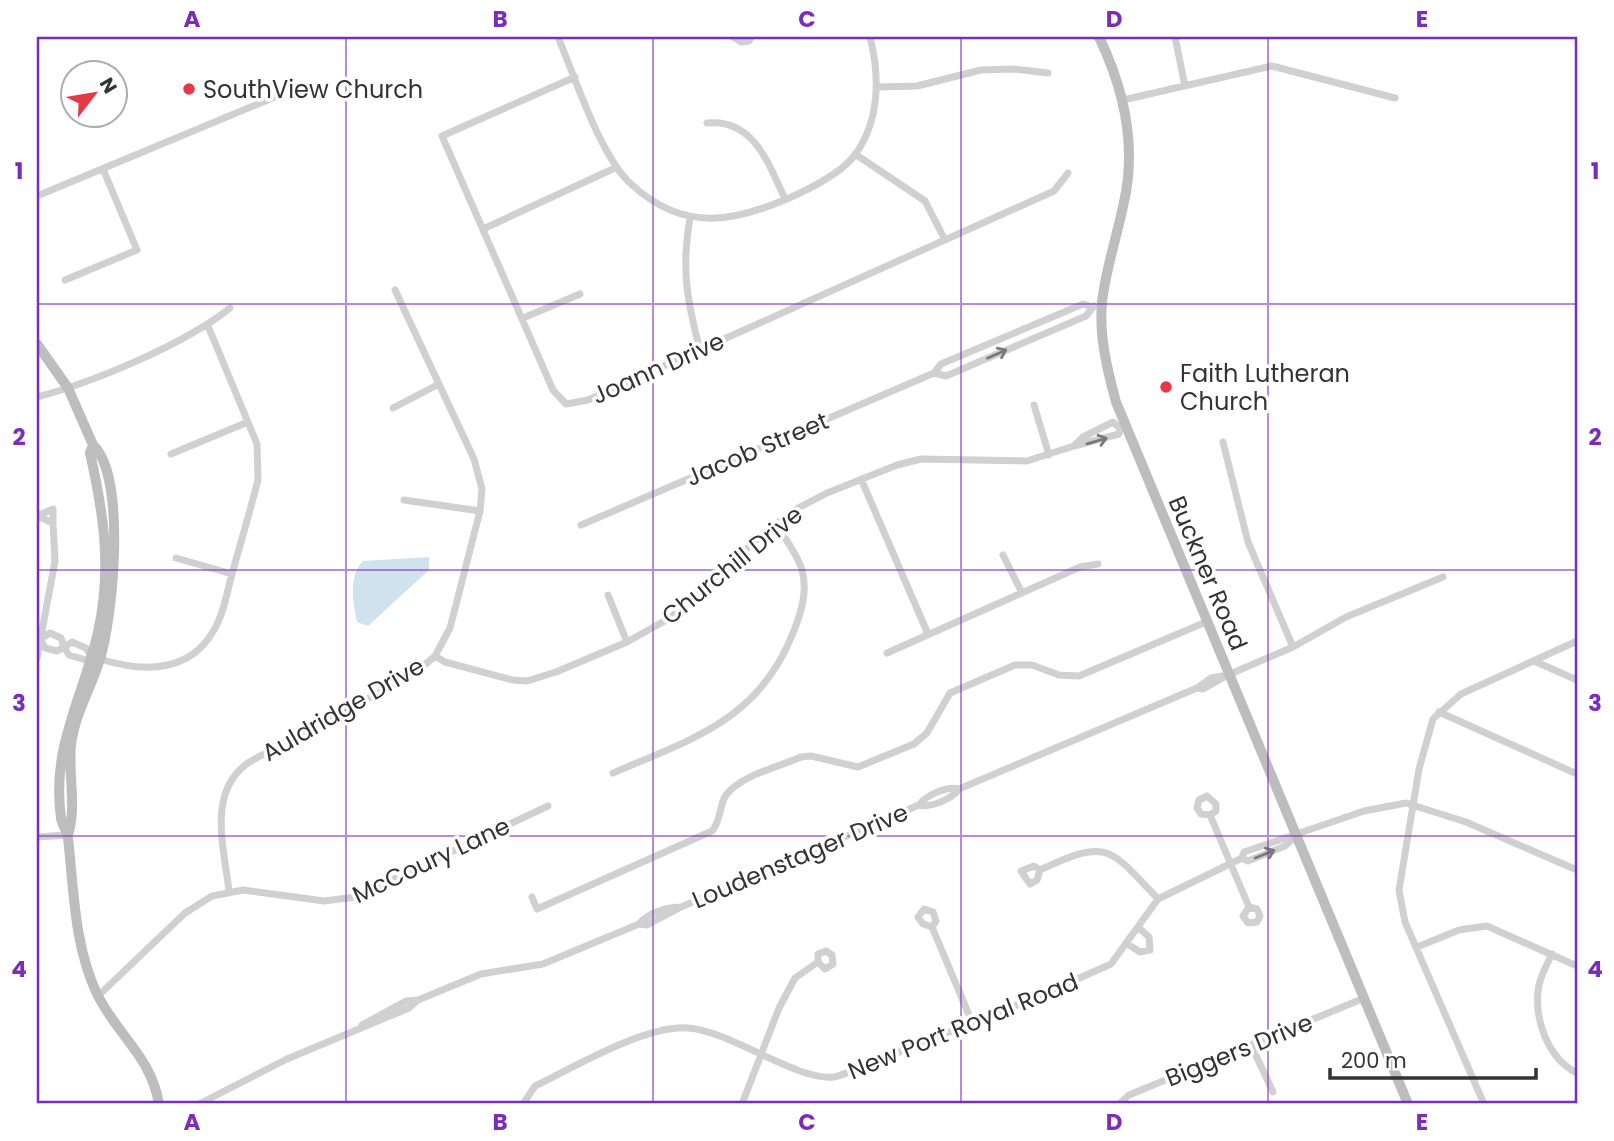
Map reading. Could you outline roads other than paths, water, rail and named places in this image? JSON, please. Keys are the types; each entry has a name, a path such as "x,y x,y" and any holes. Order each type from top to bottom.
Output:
{"street":[{"path":"558,37 615,168 660,206 690,218 714,219 743,216 785,200 820,182 855,155 874,107 878,87 870,37"},
{"path":"733,37 741,42 749,41 751,37"},
{"name":"Buckner Road","path":"1098,37 1124,100 1129,136 1128,184 1098,305 1105,354 1123,427 1408,1104"},
{"path":"1175,37 1185,86"},
{"path":"1124,100 1272,66 1395,98"},
{"path":"1316,76 1318,66"},
{"path":"878,87 917,86 981,70 1013,69 1048,73"},
{"name":"Joann Drive","path":"575,77 442,136 553,390 566,404 588,400 1055,191 1068,173"},
{"path":"37,196 289,91"},
{"path":"707,123 728,123 750,136 763,152 785,200"},
{"path":"855,155 925,201 945,240"},
{"path":"483,229 615,168"},
{"path":"65,280 137,250 103,169"},
{"path":"690,218 684,256 686,298 700,350"},
{"name":"Auldridge Drive","path":"229,891 221,804 240,768 414,674 435,656 452,621 480,511 480,475 395,290"},
{"path":"523,318 580,294"},
{"name":"Jacob Street","path":"581,525 934,373 942,364 1005,335 1083,304 1098,305"},
{"name":"Jacob Street","path":"934,373 946,376 1086,316 1098,305"},
{"path":"37,397 68,388 208,326 230,308"},
{"path":"64,647 72,642 86,648 96,657 127,667 150,669 164,667 188,656 214,631 258,480 257,444 208,326"},
{"path":"37,344 68,388 93,445 98,450 107,478 114,534 112,597 71,742 72,822 68,835 70,883 79,937 98,996 149,1068 159,1104"},
{"path":"393,408 439,384"},
{"path":"1034,405 1049,455"},
{"path":"171,454 248,422"},
{"name":"Churchill Drive","path":"435,656 512,680 527,681 556,672 650,631 687,605 777,523 798,508 861,479 921,459 1017,461 1049,455 1074,446 1083,437 1113,422 1123,427"},
{"path":"1223,442 1248,542 1293,647"},
{"path":"861,479 928,634"},
{"path":"404,500 480,511"},
{"path":"37,658 38,638 55,561 53,523 38,516"},
{"path":"613,773 729,720 761,690 773,674 798,622 804,589 802,570 777,523"},
{"path":"1003,555 1021,593"},
{"path":"176,558 232,574"},
{"path":"887,653 1080,567 1098,564"},
{"name":"Loudenstager Drive","path":"199,1104 260,1072 362,1025 408,1008 418,1000 481,974 543,964 639,924 647,925 681,907 919,806 923,800 951,787 959,789 1196,688 1211,678 1228,675 1293,647 1346,617 1443,577"},
{"path":"608,596 627,642"},
{"path":"532,897 537,909 712,831 717,826 723,801 734,788 802,757 811,756 858,767 914,744 927,733 950,693 1015,665 1032,665 1059,675 1079,676 1206,622"},
{"path":"38,638 50,634 61,638 69,655 86,660 96,657"},
{"path":"1484,1104 1405,922 1399,890 1419,769 1433,719 1461,694 1577,641"},
{"path":"1534,661 1577,680"},
{"path":"1439,712 1577,775"},
{"name":"New Port Royal Road","path":"523,1104 535,1086 658,1030 689,1028 716,1035 809,1073 833,1077 894,1056 1111,964 1158,899 1231,861 1242,858 1244,852 1364,811 1414,804 1466,822 1577,870"},
{"name":"McCoury Lane","path":"98,996 201,901 229,891 324,901 356,897 548,806"},
{"path":"1210,815 1249,906"},
{"path":"37,836 68,835"},
{"path":"1041,870 1077,853 1097,848 1120,858 1158,899"},
{"path":"1417,947 1459,930 1487,926 1577,966"},
{"path":"932,927 972,1022"},
{"path":"1126,943 1140,952 1150,950 1149,937 1138,927"},
{"path":"1552,954 1539,982 1536,1007 1545,1036 1557,1056 1567,1068 1577,1073"},
{"path":"742,1104 779,1008 794,978 818,962"},
{"name":"Biggers Drive","path":"1119,1104 1129,1095 1252,1047 1362,999"},
{"path":"1252,1047 1273,1091"}],"water":[{"path":"429,557 429,570 368,626 357,622 353,582 363,561"}],"place":[{"name":"SouthView Church","path":"189,89"},
{"name":"Faith Lutheran Church","path":"1166,387"}]}
